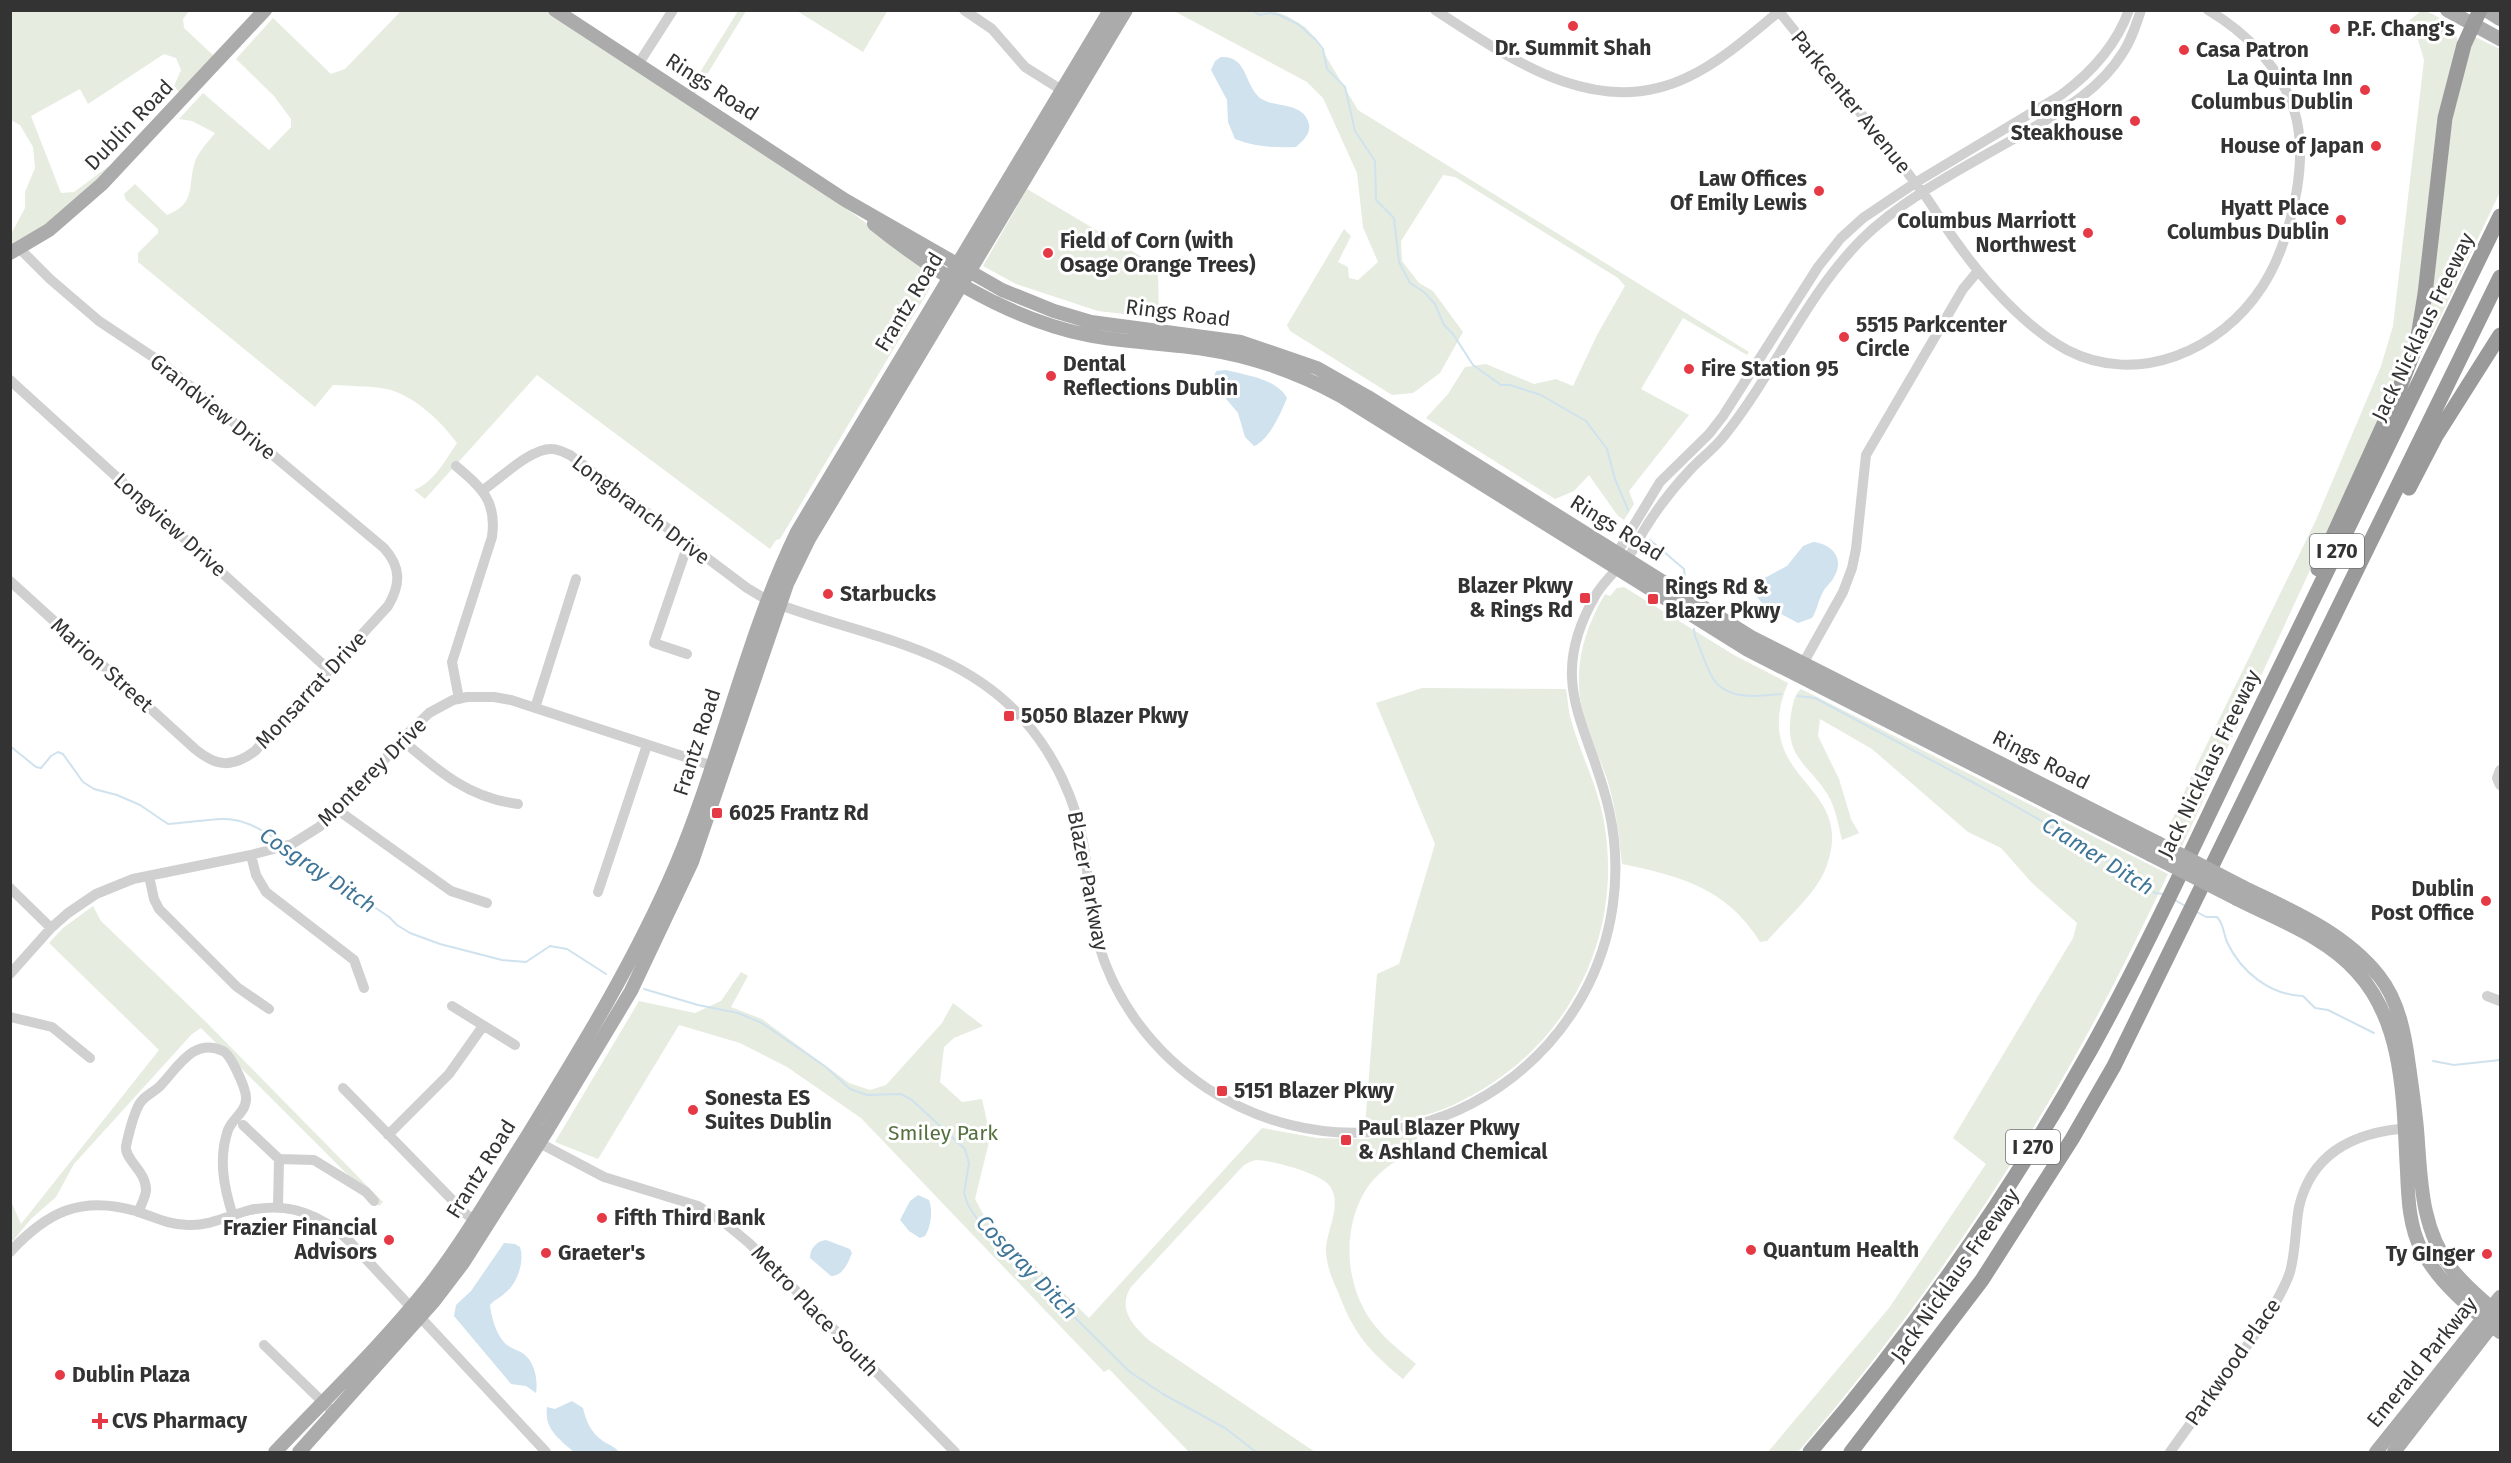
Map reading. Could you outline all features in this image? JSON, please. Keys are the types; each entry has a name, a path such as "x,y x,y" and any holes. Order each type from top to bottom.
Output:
{"highway":[{"path":"2282,664 2298,616 2397,395 2416,343 2425,294 2445,118 2464,45 2480,10"},
{"name":"Jack Nicklaus Freeway","path":"1810,1452 1865,1389 1974,1239 2014,1179 2091,1048 2174,885 2500,216"},
{"name":"Jack Nicklaus Freeway","path":"1851,1452 1982,1280 2072,1139 2114,1066 2500,277"},
{"path":"2377,531 2399,507 2436,436 2500,335"},
{"path":"1860,1452 1901,1399 1982,1280"}],"main road":[{"name":"Dublin Road","path":"15,250 49,230 102,184 265,10"},
{"name":"Rings Road","path":"555,10 845,200 890,236 959,274 1029,302 1091,322 1241,342 1317,368 1360,392 1800,669"},
{"name":"Frantz Road","path":"1068,93 1110,10"},
{"name":"Frantz Road","path":"416,1311 442,1268 480,1223 638,977 683,884 705,828 718,767 794,537 959,274 1068,93 1126,10"},
{"path":"2446,10 2500,39"},
{"path":"2486,10 2500,19"},
{"name":"Rings Road","path":"959,274 998,303 1054,326 1115,340 1204,349 1236,355 1316,382 1714,630 1800,669 2155,849 2240,893 2310,936 2347,952 2380,978 2397,1011 2405,1035 2410,1128 2427,1218 2436,1243 2451,1268 2496,1316"},
{"name":"Frantz Road","path":"533,1140 625,971 676,864 761,660 773,602 959,274"},
{"path":"676,864 683,884"},
{"name":"Frantz Road","path":"275,1452 376,1345 416,1311 463,1263 480,1223"},
{"path":"299,1452 373,1369 382,1349 416,1311"},
{"name":"Emerald Parkway","path":"2376,1452 2496,1316"},
{"name":"Emerald Parkway","path":"2394,1452 2496,1316"},
{"path":"333,1412 333,1400 366,1361 376,1345"},
{"path":"291,1452 321,1411 322,1403"}],"street":[{"path":"639,63 672,10"},
{"path":"964,10 992,29 1025,67 1068,93"},
{"path":"1435,10 1548,78 1575,87 1626,92 1655,88 1687,78 1732,50 1779,11"},
{"name":"Blazer Parkway","path":"1622,556 1660,482 1709,434 1723,416 1818,267 1841,238 1863,218 1916,183 2054,99 2082,79 2112,45 2129,10"},
{"name":"Blazer Parkway","path":"773,602 941,658 981,682 1021,717 1053,760 1074,807 1083,843 1094,926 1109,973 1135,1019 1172,1062 1220,1097 1277,1122 1312,1130 1371,1132 1411,1126 1441,1117 1484,1096 1512,1078 1534,1059 1559,1032 1579,1002 1604,946 1616,881 1615,845 1608,806 1579,722 1572,684 1575,651 1581,627 1614,568 1670,493 1721,441 1830,275 1865,236 1923,193 2081,98 2104,77 2123,54 2141,10"},
{"name":"Parkcenter Avenue","path":"1779,11 1916,183 1978,272 2023,317 2051,340 2087,358 2122,365 2159,362 2182,355 2208,341 2242,312 2262,288 2283,244 2295,199 2300,152 2294,111 2270,64 2258,48 2208,10"},
{"name":"Grandview Drive","path":"15,250 99,321 165,365 384,548 391,556 398,573"},
{"path":"1800,669 1843,592 1852,568 1866,454 1963,289 1978,272"},
{"name":"Longview Drive","path":"10,380 329,670"},
{"name":"Longbranch Drive","path":"483,490 532,454 545,449 558,450 570,455 747,588 773,602"},
{"path":"456,466 483,490 491,508 494,524 492,537 452,662 459,699"},
{"path":"687,654 654,644 688,544"},
{"name":"Monsarrat Drive","path":"195,749 215,762 229,764 243,760 255,751 388,606 396,593 398,573"},
{"path":"535,708 576,579"},
{"name":"Marion Street","path":"10,581 195,749"},
{"name":"Monterey Drive","path":"10,974 51,928 96,894 121,883 287,846 320,827 339,811 424,717 443,705 459,699 494,697 718,767"},
{"path":"402,740 469,791 493,800 518,804"},
{"path":"598,892 647,745"},
{"path":"2500,770 2497,778 2500,785"},
{"path":"339,811 451,891 487,903"},
{"path":"252,855 256,875 266,892 354,960 364,988"},
{"path":"149,876 154,899 159,909 230,981 269,1009"},
{"path":"10,888 51,928"},
{"path":"2487,996 2500,1001"},
{"path":"452,1006 515,1045"},
{"path":"10,1017 52,1027 90,1058"},
{"path":"388,1135 449,1074 483,1026"},
{"path":"138,1212 146,1191 143,1174 126,1151 138,1108 183,1060 199,1048 206,1047 229,1054 246,1093 247,1101 228,1130 222,1167 224,1188 233,1216"},
{"path":"343,1088 466,1214 480,1223"},
{"path":"243,1125 279,1159 314,1160 366,1192 374,1201"},
{"name":"Parkwood Place","path":"2170,1452 2267,1317 2281,1293 2295,1251 2299,1208 2309,1181 2316,1171 2329,1155 2345,1143 2366,1135 2410,1128"},
{"name":"Metro Place South","path":"533,1140 589,1171 698,1206 726,1224 749,1243 955,1452"},
{"path":"278,1207 279,1159"},
{"path":"10,1252 45,1220 72,1207 103,1205 138,1212 167,1223 189,1225 200,1225 250,1210 278,1207 305,1212 336,1228 546,1452"},
{"path":"264,1345 333,1412"}],"green space":[{"path":"797,10 888,10 863,52 797,11"},
{"path":"1271,10 1305,27 1315,38 1358,110 1749,352 1747,355 1683,318 1641,389 1689,415 1629,491 1634,504 1624,520 1618,516 1589,475 1574,491 1555,499 1426,418 1448,394 1465,367 1486,364 1534,384 1556,379 1573,386 1597,335 1625,286 1618,278 1455,177 1443,175 1401,241 1402,261 1419,283 1433,291 1463,332 1440,373 1413,393 1392,395 1290,331 1287,325 1344,229 1351,236 1338,262 1348,267 1349,278 1358,280 1378,262 1363,227 1357,173 1323,98 1307,82 1174,11"},
{"path":"11,11 189,11 183,19 184,28 215,57 181,94 174,86 181,70 176,58 164,54 88,104 80,89 31,116 61,193 74,192 109,166 109,170 48,223 11,244 11,234 25,208 25,192 35,168 33,147 20,125 11,120"},
{"path":"401,11 547,11 800,175 927,267 925,271 931,278 930,288 780,539 776,540 770,549 537,375 425,499 414,490 433,476 457,443 424,408 392,391 375,387 333,385 315,407 138,262 138,253 158,233 158,229 126,200 124,194 135,184 167,215 183,206 189,194 195,161 215,133 192,121 179,119 203,93 269,150 291,127 291,119 274,96 236,59 273,18 331,74 345,69"},
{"path":"738,11 746,11 695,94 689,90"},
{"path":"2421,11 2437,16 2452,29 2458,40 2458,48 2420,301 2411,345 2390,398 2182,846 2176,842 2177,835 2170,825 2189,781 2316,520 2381,366 2393,326 2424,60 2418,40 2400,28"},
{"path":"2475,37 2500,49 2500,192 2428,343 2422,334 2445,154 2460,76"},
{"path":"1027,189 1140,256 1158,272 1159,318 1098,311 1016,284 983,266"},
{"path":"1624,587 1734,655 1788,683 1779,716 1783,747 1792,764 1823,806 1830,822 1832,842 1827,865 1817,885 1767,941 1760,942 1733,909 1700,887 1663,874 1622,864 1611,792 1586,725 1579,685 1579,669 1590,623 1605,594 1610,596 1617,588"},
{"path":"1422,688 1566,689 1571,720 1603,814 1608,872 1604,914 1593,955 1576,992 1553,1027 1525,1058 1491,1084 1453,1105 1409,1119 1365,1126 1377,974 1399,964 1435,844 1376,703"},
{"path":"1801,689 2168,874 2106,999 2053,1095 1951,1254 1877,1355 1798,1452 1768,1452 1889,1308 1986,1164 1953,1138 2073,938 2077,923 2032,883 2001,848 1968,832 1872,749 1820,719 1818,736 1839,779 1851,819 1859,833 1842,840 1831,800 1800,759 1791,741 1791,714 1795,697"},
{"path":"93,906 101,921 204,1020 383,1202 379,1206 201,1028 192,1034 74,1164 56,1197 31,1219 11,1243 10,1199 21,1224 159,1050 49,943 63,928"},
{"name":"Smiley Park","path":"741,972 748,976 731,1007 762,1019 849,1083 870,1090 886,1085 942,1023 953,1003 983,1026 954,1038 944,1047 940,1082 962,1102 982,1099 988,1126 982,1130 989,1142 975,1199 983,1214 1089,1318 1262,1128 1317,1138 1366,1139 1415,1133 1420,1146 1380,1173 1369,1185 1360,1201 1353,1219 1350,1257 1357,1295 1365,1312 1385,1337 1416,1364 1403,1379 1371,1350 1356,1330 1334,1282 1326,1252 1335,1201 1333,1193 1324,1180 1283,1165 1256,1160 1243,1166 1131,1287 1127,1295 1126,1310 1133,1323 1150,1341 1315,1452 1189,1452 1109,1369 1104,1372 861,1118 787,1067 740,1043 679,1025 598,1159 555,1142 639,1001 695,1013 721,1001"}],"water":[{"path":"1221,57 1235,60 1240,65 1262,100 1293,108 1306,116 1309,131 1304,140 1296,147 1280,147 1250,144 1235,139 1228,122 1227,100 1211,70 1215,61"},
{"path":"1226,370 1269,382 1287,398 1265,438 1254,446 1245,437 1238,413 1212,382 1216,371"},
{"path":"1813,542 1826,546 1835,553 1837,570 1824,590 1812,618 1798,623 1763,604 1757,597 1757,588 1759,581 1787,566 1803,546"},
{"path":"918,1195 929,1200 931,1209 929,1228 925,1236 920,1238 909,1231 900,1220 910,1201"},
{"path":"826,1240 850,1249 852,1253 839,1274 831,1276 810,1258 815,1246"},
{"path":"504,1243 520,1247 521,1266 513,1284 490,1305 491,1314 500,1338 507,1345 524,1354 531,1362 537,1383 536,1393 526,1386 511,1384 454,1316 456,1305 471,1291"},
{"path":"572,1401 583,1408 587,1422 595,1434 619,1452 574,1452 558,1438 550,1427 547,1407 555,1409"}],"waterway":[{"name":"Cramer Ditch","path":"1252,10 1259,15 1270,13 1279,15 1298,24 1323,49 1327,69 1345,87 1355,131 1375,161 1376,200 1394,218 1399,262 1410,283 1424,292 1435,304 1444,325 1453,334 1473,365 1501,385 1510,385 1541,395 1586,421 1607,449 1615,479 1628,510"},
{"name":"Cramer Ditch","path":"1650,540 1684,569 1685,579"},
{"name":"Cramer Ditch","path":"1694,629 1708,670 1720,687 1745,696 1781,694"},
{"name":"Cramer Ditch","path":"1798,696 1815,698 1978,785 2077,841 2105,860 2132,872 2155,893 2163,894"},
{"name":"Cosgray Ditch","path":"10,746 36,767 41,768 51,756 58,752 63,754 83,782 94,789 117,795 140,805 168,824 226,819 250,824 280,842"},
{"name":"Cosgray Ditch","path":"289,849 410,933 440,944 502,960 526,962 550,946 567,949 606,974"},
{"name":"Cramer Ditch","path":"2173,899 2187,907"},
{"name":"Cramer Ditch","path":"2197,912 2206,917 2217,917 2233,953 2248,972 2258,980 2279,991 2303,996 2315,1008 2328,1010 2374,1033"},
{"name":"Cosgray Ditch","path":"644,989 698,1005 738,1013 762,1023 826,1067 850,1089 867,1095 901,1094 912,1100 965,1149 969,1163 964,1193 968,1205 981,1225 1130,1372 1163,1394 1225,1428 1256,1452"},
{"name":"Cramer Ditch","path":"2433,1061 2454,1065 2500,1060"}],"place":[{"name":"Dr. Summit Shah","path":"1573,26"},
{"name":"P.F. Chang's","path":"2335,29"},
{"name":"Casa Patron","path":"2184,50"},
{"name":"La Quinta Inn Columbus Dublin","path":"2365,90"},
{"name":"LongHorn Steakhouse","path":"2135,121"},
{"name":"House of Japan","path":"2376,146"},
{"name":"Law Offices Of Emily Lewis","path":"1819,191"},
{"name":"Hyatt Place Columbus Dublin","path":"2341,220"},
{"name":"Columbus Marriott Northwest","path":"2088,233"},
{"name":"Field of Corn (with Osage Orange Trees)","path":"1048,253"},
{"name":"5515 Parkcenter Circle","path":"1844,337"},
{"name":"Fire Station 95","path":"1689,369"},
{"name":"Dental Reflections Dublin","path":"1051,376"},
{"name":"Starbucks","path":"828,594"},
{"name":"Blazer Pkwy & Rings Rd","path":"1585,598"},
{"name":"Rings Rd & Blazer Pkwy","path":"1653,599"},
{"name":"5050 Blazer Pkwy","path":"1009,716"},
{"name":"6025 Frantz Rd","path":"717,813"},
{"name":"Dublin Post Office","path":"2486,901"},
{"name":"5151 Blazer Pkwy","path":"1222,1091"},
{"name":"Sonesta ES Suites Dublin","path":"693,1110"},
{"name":"Paul Blazer Pkwy & Ashland Chemical","path":"1346,1140"},
{"name":"Fifth Third Bank","path":"602,1218"},
{"name":"Frazier Financial Advisors","path":"389,1240"},
{"name":"Quantum Health","path":"1751,1250"},
{"name":"Graeter's","path":"546,1253"},
{"name":"Ty GInger","path":"2487,1254"},
{"name":"Dublin Plaza","path":"60,1375"},
{"name":"CVS Pharmacy","path":"100,1421"}]}
